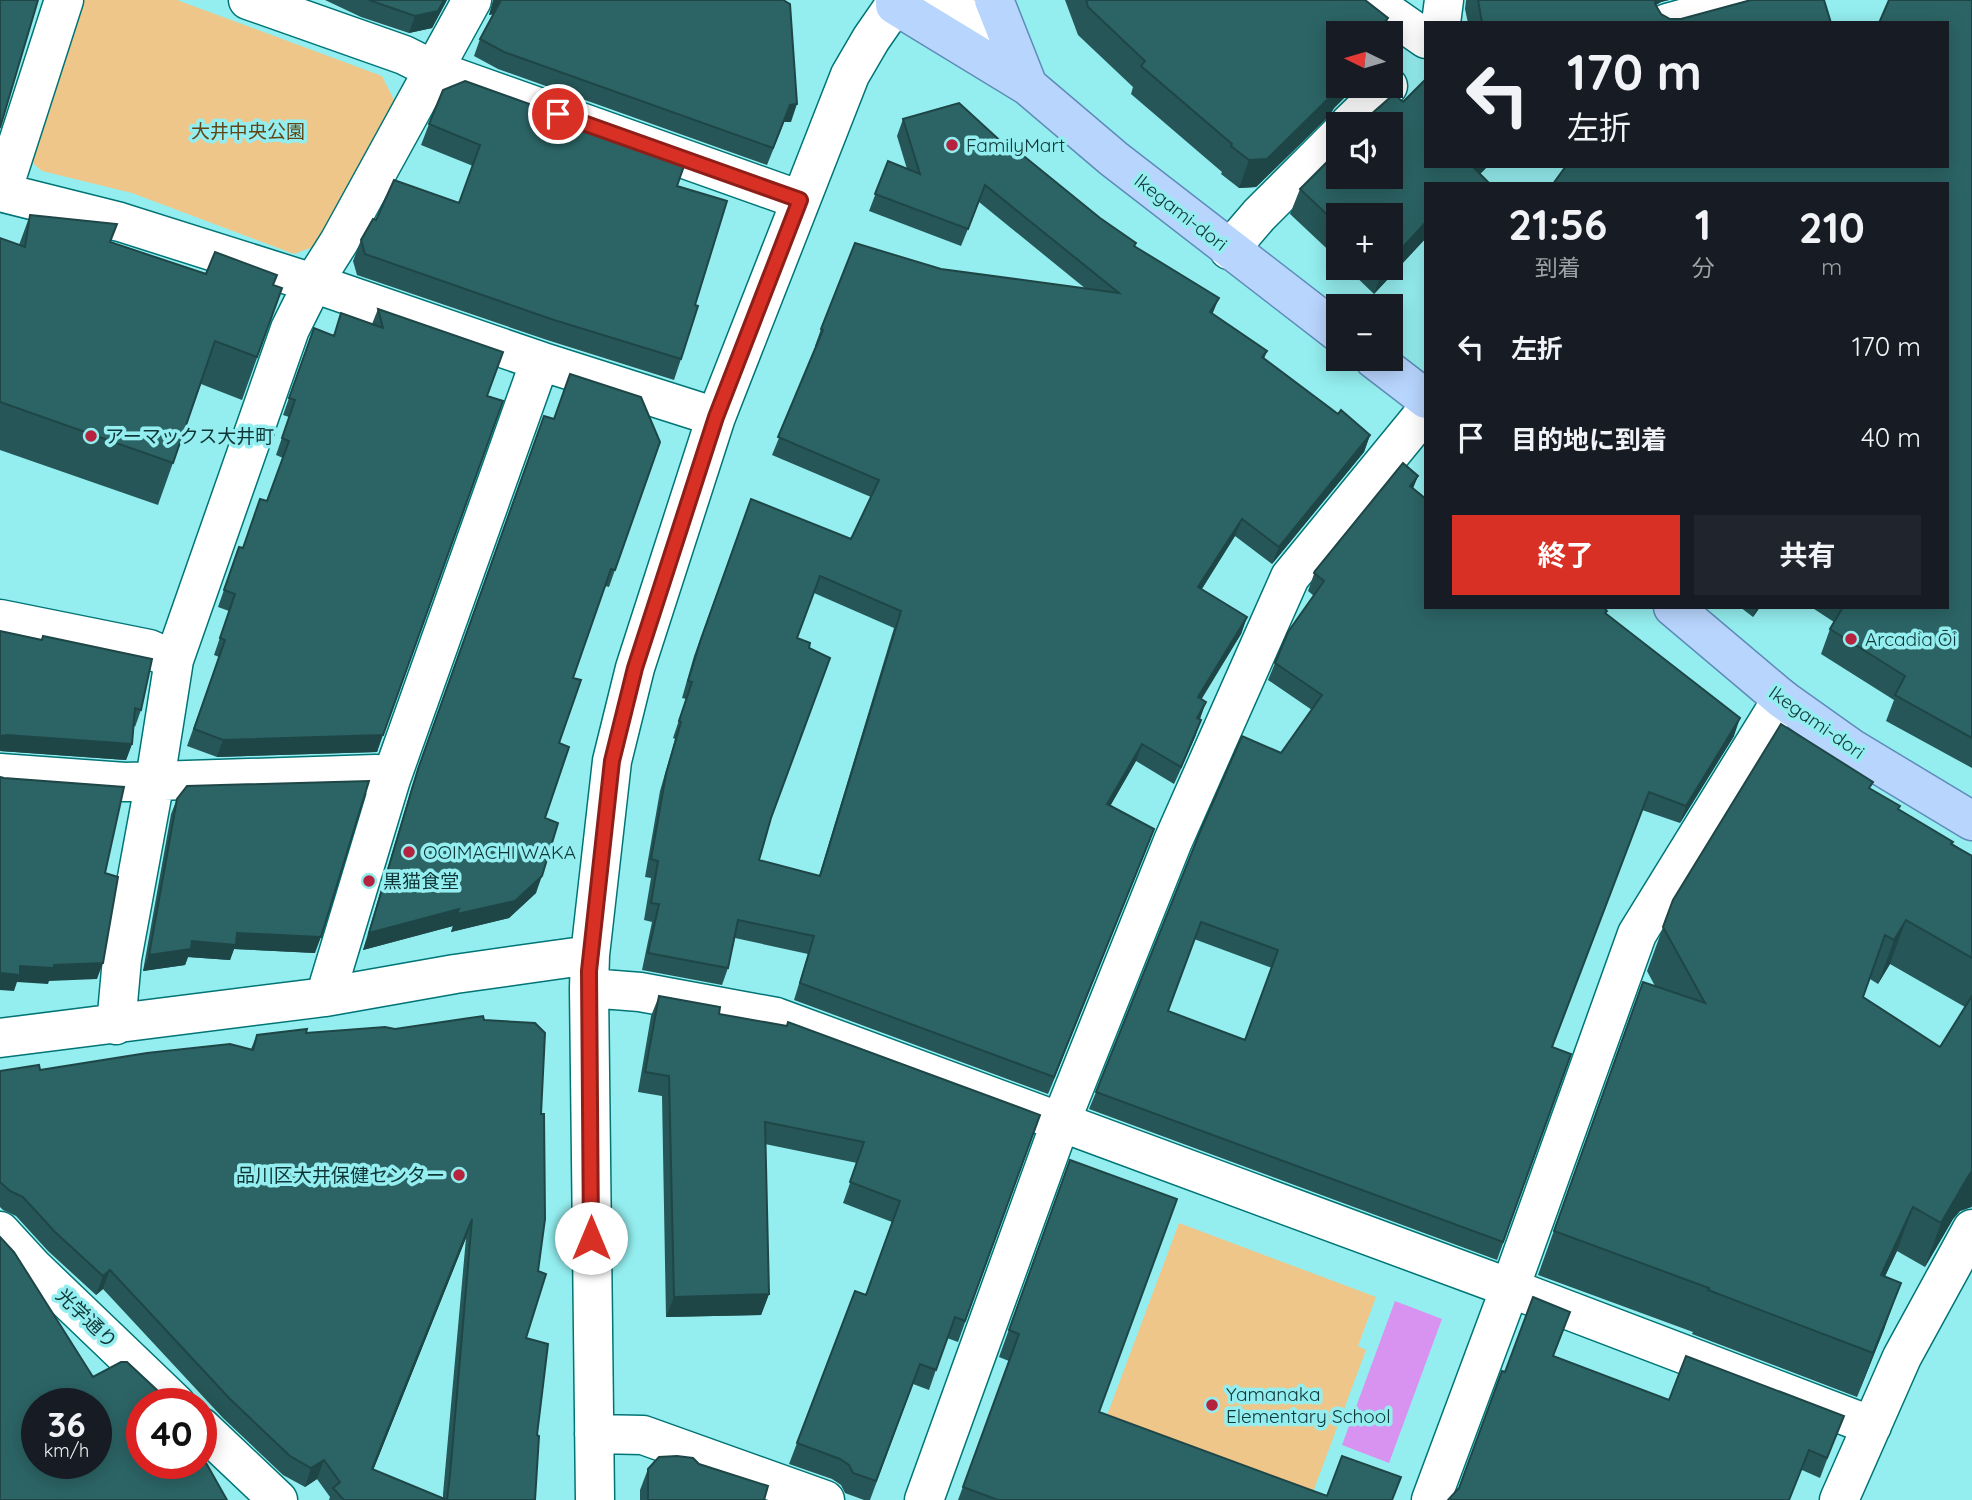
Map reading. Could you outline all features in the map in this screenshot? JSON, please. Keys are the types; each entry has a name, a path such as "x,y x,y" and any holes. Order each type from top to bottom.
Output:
{"main road":[{"name":"Ikegami-dori","path":"893,1 1028,86 1114,159 1326,322"},
{"name":"Ikegami-dori","path":"999,15 1028,86"},
{"path":"1390,371 1424,396"},
{"name":"Ikegami-dori","path":"1674,609 1782,699 1851,748 1972,821"}],"street":[{"path":"64,0 1,192 120,222 716,417"},
{"path":"248,0 404,55 434,70 800,200"},
{"path":"116,1025 122,959 174,660 290,329 313,283 340,242 472,0"},
{"path":"1370,0 1424,38"},
{"path":"1441,21 1444,0"},
{"path":"1674,21 1752,0"},
{"path":"595,1500 589,971 612,761 635,668 716,417 850,75 893,1 971,19 999,15"},
{"path":"1404,69 1424,49"},
{"path":"1361,112 1375,98"},
{"path":"1229,250 1259,215 1326,148"},
{"path":"325,997 391,779 540,361"},
{"path":"924,1500 1061,1121 1173,841 1290,577 1424,413"},
{"path":"0,619 149,649 174,660"},
{"path":"1431,1500 1637,934 1782,699"},
{"path":"0,773 125,782 376,774 391,779"},
{"path":"0,1038 325,997 468,972 589,971 640,992 776,1017 1510,1288 1872,1426"},
{"path":"1839,1500 1902,1357 1972,1229"},
{"name":"光学通り","path":"0,1231 34,1268 159,1388"},
{"path":"594,1434 643,1435 825,1500"},
{"path":"217,1442 278,1500"}],"green space":[{"name":"大井中央公園","path":"76,0 177,0 382,76 396,104 318,245 294,254 132,193 42,171 28,159"},
{"path":"1179,1223 1376,1297 1358,1346 1366,1350 1310,1500 1103,1426"}],"shaded area":[{"path":"1395,1301 1442,1319 1389,1463 1342,1445"}],"building":[{"path":"0,0 38,0 0,128"},
{"path":"369,0 444,0 438,11 415,16"},
{"path":"501,0 783,0 790,4 797,104 790,105 773,148 504,52 480,39"},
{"path":"1086,0 1365,0 1388,18 1386,21 1326,21 1326,98 1329,98 1267,159 1249,160 1141,66 1145,61 1088,7"},
{"path":"1478,0 1655,0 1661,14 1670,19 1681,19 1751,0 1824,0 1830,21 1482,21"},
{"path":"1889,0 1972,0 1972,738 1895,695 1905,676 1830,629 1842,609 1949,609 1949,182 1554,182 1565,168 1949,168 1949,21 1880,21"},
{"path":"465,81 686,160 677,186 727,201 681,359 554,320 365,254 361,240 373,219 376,220 394,180 459,203 480,145 429,124 443,90"},
{"path":"1424,81 1424,168 1474,168 1488,182 1424,182 1424,224 1403,247 1403,203 1326,203 1326,214 1300,189 1326,163 1326,189 1403,189 1403,112 1374,112 1389,98 1398,98 1403,102"},
{"path":"959,103 1007,147 1009,144 1100,218 1136,243 1134,246 1219,298 1210,312 1267,351 1262,357 1338,414 1341,410 1370,435 1279,547 1242,519 1198,587 1247,617 1198,697 1206,702 1197,718 1201,720 1181,767 1142,744 1107,804 1154,829 1054,1077 800,983 814,936 738,920 728,968 648,953 659,904 651,903 658,861 651,859 666,774 692,682 688,681 751,499 851,539 879,480 778,437 823,330 821,329 855,243 941,269 1119,293 985,185 968,229 875,194 888,161 920,174 903,119","holes":["820,576 901,611 820,876 759,860 771,818 830,658 809,648 810,643 797,638"]},
{"path":"30,215 117,224 110,242 206,274 215,252 277,275 273,285 282,288 257,357 215,341 173,463 0,402 0,238 25,247"},
{"path":"378,309 503,352 487,396 503,401 383,735 223,740 194,729 225,640 220,638 235,594 224,590 239,547 243,548 260,499 267,501 289,441 282,438 295,400 289,398 314,328 334,336 341,313 383,328"},
{"path":"570,374 641,397 660,442 573,678 581,680 559,743 569,747 545,818 558,823 542,876 515,901 457,914 459,909 369,933 418,769 544,416 554,419"},
{"path":"1403,463 1418,476 1410,486 1424,497 1424,609 1605,609 1605,613 1740,718 1686,806 1649,792 1552,1047 1571,1054 1503,1242 1096,1092 1200,832 1242,736 1281,753 1322,695 1275,663 1288,632 1324,581 1314,573","holes":["1201,922 1278,950 1245,1040 1168,1011"]},
{"path":"0,631 42,640 43,636 152,659 141,710 135,708 132,744 0,736"},
{"path":"1781,724 1873,782 1869,788 1972,856 1972,958 1906,920 1894,940 1885,935 1863,997 1940,1047 1972,996 1972,1171 1941,1223 1913,1207 1881,1275 1901,1283 1873,1353 1708,1290 1709,1288 1554,1231 1643,982 1705,1003 1663,927 1673,900"},
{"path":"0,777 124,787 105,873 118,877 103,963 54,965 54,968 20,966 20,975 0,973"},
{"path":"369,781 321,937 237,933 236,945 192,941 191,949 149,955 177,799 187,786"},
{"path":"659,996 720,1007 719,1014 787,1026 788,1022 1040,1115 965,1321 955,1317 936,1370 920,1364 876,1481 853,1473 849,1465 840,1459 797,1443 855,1291 866,1295 900,1201 850,1182 864,1142 765,1122 769,1294 674,1297 669,1076 645,1072"},
{"path":"483,1016 484,1020 535,1023 545,1033 541,1114 544,1114 545,1219 538,1271 546,1274 526,1338 548,1344 537,1435 535,1500 447,1500 344,1500 333,1488 340,1482 324,1460 311,1468 290,1456 230,1399 110,1270 103,1276 55,1232 23,1197 0,1182 0,1071 39,1065 40,1070 147,1053 230,1044 253,1050 257,1035 307,1029 306,1033 385,1027 395,1029","holes":["472,1219 447,1500 372,1469"]},
{"path":"1070,1160 1177,1199 1099,1412 1327,1496 1342,1456 1401,1477 1392,1500 998,1500 963,1487 1019,1334 1009,1330"},
{"path":"0,1237 14,1252 93,1377 121,1362 127,1362 155,1388 126,1388 126,1479 215,1479 227,1500 0,1500"},
{"path":"1533,1297 1570,1312 1553,1356 1669,1400 1686,1356 1844,1416 1827,1458 1809,1450 1789,1500 1448,1500 1459,1488 1502,1371 1505,1372"},
{"path":"659,1457 693,1458 699,1464 768,1486 764,1500 648,1500 648,1469"}],"place":[{"name":"FamilyMart","path":"952,145"},
{"name":"アーマックス大井町","path":"91,436"},
{"name":"Arcadia Ōi","path":"1851,639"},
{"name":"OOIMACHI WAKA","path":"409,852"},
{"name":"黒猫食堂","path":"369,881"},
{"name":"品川区大井保健センター","path":"459,1175"},
{"name":"Yamanaka Elementary School","path":"1212,1405"}],"route":[{"path":"558,114 800,200 716,417 635,668 612,761 589,971 591,1238"}]}
